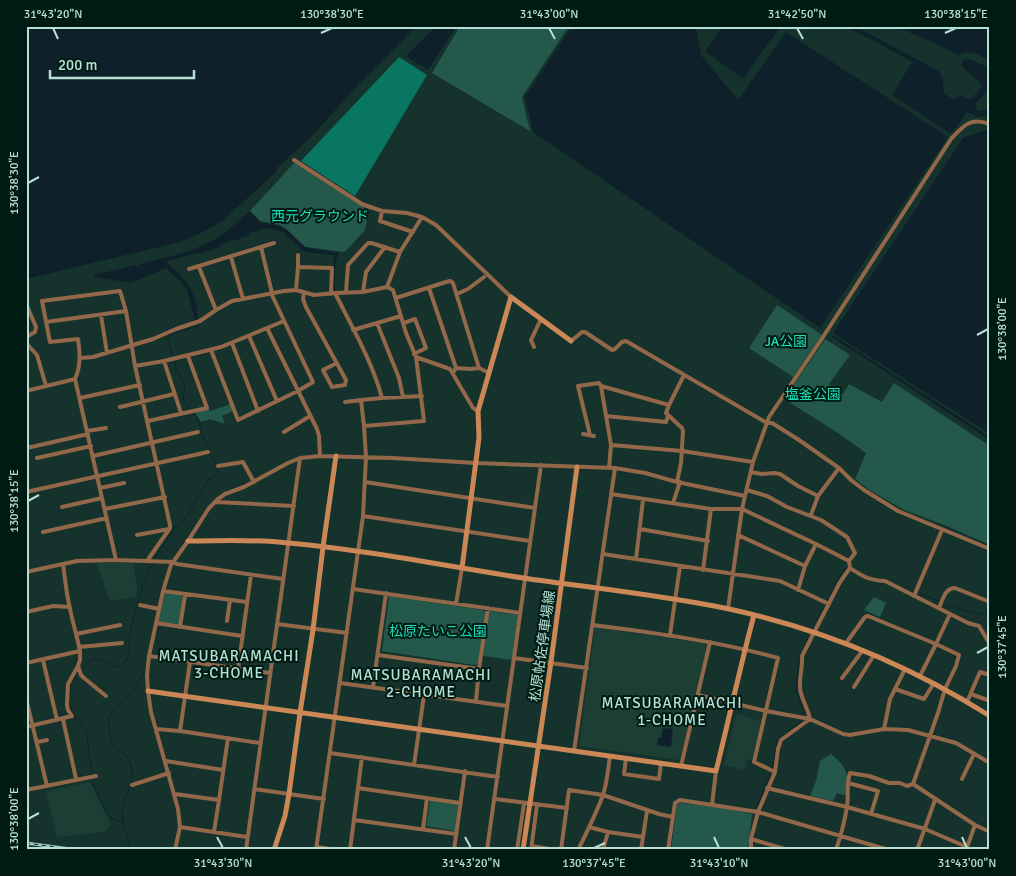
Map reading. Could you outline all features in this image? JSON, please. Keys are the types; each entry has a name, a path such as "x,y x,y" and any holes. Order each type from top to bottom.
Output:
{"street":[{"path":"728,609 742,509 753,462 769,417 951,139 969,122 980,120 990,124"},
{"path":"294,160 362,204 382,211 407,213 422,217 436,225 511,297 571,341 582,332 586,332 612,350 615,350 622,342 626,341 766,423 772,423 839,468 864,490 898,511 990,549"},
{"path":"382,211 380,221 413,232"},
{"path":"387,288 400,252 422,217"},
{"path":"346,292 348,265 368,243 371,242 400,252"},
{"path":"189,269 274,243"},
{"path":"363,292 366,272 385,247"},
{"path":"211,350 238,420 313,382 272,293 261,248"},
{"path":"296,290 298,255"},
{"path":"232,257 243,298"},
{"path":"199,267 216,310"},
{"path":"298,267 332,268 333,293 377,379 382,398"},
{"path":"457,294 468,289 484,277"},
{"path":"396,298 450,282 453,283 479,368"},
{"path":"80,358 93,357 153,340 176,329 200,321 232,301 243,298 296,290 314,295 363,292 387,288 393,290 415,356 424,421 364,426"},
{"path":"429,288 456,368 453,373"},
{"path":"116,560 75,379 78,374 80,358 78,339 50,342 42,301 120,291 126,311 135,366 170,525 170,528 147,561"},
{"path":"304,292 303,299 306,307 337,363 346,380 345,385 332,387 323,370 337,363"},
{"path":"456,604 479,438 478,411 511,297"},
{"path":"26,306 36,327 35,332 26,337"},
{"path":"46,322 126,311"},
{"path":"101,315 107,353"},
{"path":"353,330 401,316"},
{"path":"534,347 531,340 541,318"},
{"path":"404,322 415,319 426,348 415,356"},
{"path":"135,366 211,350 284,321"},
{"path":"377,323 399,378 403,396"},
{"path":"267,328 319,436 320,456"},
{"path":"249,336 277,401"},
{"path":"26,343 37,354 46,386"},
{"path":"232,343 258,411"},
{"path":"148,421 207,408 188,356"},
{"path":"415,356 450,369 473,408 478,411"},
{"path":"164,361 181,414"},
{"path":"456,368 479,368 489,373"},
{"path":"606,416 666,422 668,416 666,413 669,405 684,375"},
{"path":"26,391 75,379"},
{"path":"583,434 592,436 578,386 599,383 601,386 669,405"},
{"path":"80,398 140,385"},
{"path":"601,386 611,445 609,468"},
{"path":"120,407 174,394"},
{"path":"345,402 422,396"},
{"path":"337,850 317,848 363,516 366,458 361,400"},
{"path":"284,432 310,416"},
{"path":"668,416 683,431 679,482 673,503"},
{"path":"27,448 106,428"},
{"path":"93,456 198,432"},
{"path":"611,445 682,451 753,462"},
{"path":"37,458 91,446"},
{"path":"26,492 208,452"},
{"path":"274,850 285,816 289,794 314,630 336,456"},
{"path":"174,850 180,827 178,808 151,712 147,675 149,656 167,575 173,562 209,508 225,494 244,487 300,458 336,456 615,468 745,496"},
{"path":"246,850 300,458"},
{"path":"218,466 243,462 254,482"},
{"path":"487,850 541,464"},
{"path":"577,467 562,583 728,609 814,632 874,654 905,668 990,715"},
{"path":"574,752 615,468"},
{"path":"811,515 818,496 839,468"},
{"path":"751,472 780,474 818,496"},
{"path":"365,482 535,508"},
{"path":"100,488 124,483"},
{"path":"747,490 767,496 787,507 821,520 847,537 855,553 849,561 850,568 840,582 802,656 800,688 810,719"},
{"path":"611,494 711,509 742,509 849,561"},
{"path":"105,509 164,497"},
{"path":"62,507 102,498"},
{"path":"636,559 643,500"},
{"path":"215,502 294,506"},
{"path":"704,570 711,509"},
{"path":"363,516 530,541"},
{"path":"44,532 107,518"},
{"path":"137,535 170,528"},
{"path":"640,529 708,541"},
{"path":"914,596 942,530"},
{"path":"738,535 805,566"},
{"name":"松原帖佐停車場線","path":"188,541 255,540 288,543 562,583 528,805 523,850"},
{"path":"798,590 805,566 816,544"},
{"path":"603,554 780,581 829,604"},
{"path":"26,572 77,561 116,560 173,562 176,564 284,579"},
{"path":"26,727 72,716 67,705 68,684 78,666 80,649 62,564"},
{"path":"670,636 680,566"},
{"path":"850,568 872,580 885,581 968,623 979,626 990,642"},
{"path":"238,669 251,575"},
{"path":"939,608 946,591 950,588 955,588 989,601 990,594"},
{"path":"353,589 520,613"},
{"path":"163,591 247,602"},
{"path":"373,687 386,593"},
{"path":"180,627 185,594"},
{"path":"227,620 230,600"},
{"path":"140,605 159,609"},
{"path":"26,612 53,606 70,607"},
{"path":"476,701 488,608"},
{"path":"920,676 950,614"},
{"path":"712,805 716,771 754,615"},
{"path":"846,643 865,617 868,616 959,655 945,689 913,784"},
{"path":"156,623 242,636"},
{"path":"277,624 347,633"},
{"path":"592,624 710,642 778,658 754,762 775,772"},
{"path":"76,634 120,625"},
{"path":"681,766 710,642"},
{"path":"26,663 80,649 122,643"},
{"path":"842,678 863,650"},
{"path":"854,687 874,654"},
{"path":"378,655 479,669"},
{"path":"149,656 270,673"},
{"path":"514,658 586,668"},
{"path":"43,660 57,720"},
{"path":"180,731 190,662"},
{"path":"78,666 81,675 106,696"},
{"path":"884,729 890,699 905,668"},
{"path":"967,702 980,672 990,675"},
{"path":"340,683 507,706"},
{"path":"895,689 924,699 934,683"},
{"path":"148,691 716,771"},
{"path":"971,694 990,701"},
{"path":"414,765 424,695"},
{"path":"698,695 810,719 843,734 850,735 884,729 908,730 956,744 990,763"},
{"path":"26,698 46,786"},
{"path":"63,719 76,779"},
{"path":"750,850 758,812 775,772 781,740 810,719"},
{"path":"156,729 260,743"},
{"path":"214,832 228,738"},
{"path":"37,742 47,740"},
{"path":"330,752 498,776"},
{"path":"962,779 974,754"},
{"path":"578,850 603,795 610,756"},
{"path":"350,850 362,757"},
{"path":"626,758 624,774 659,779 661,763"},
{"path":"166,762 224,770"},
{"path":"454,850 465,771"},
{"path":"132,785 169,773"},
{"path":"836,850 847,807 850,773 869,776 889,783 900,783 907,786 913,784"},
{"path":"26,790 96,776"},
{"path":"848,783 878,791 871,814"},
{"path":"913,784 975,825 990,832"},
{"path":"358,788 460,803"},
{"path":"767,788 847,807 925,829 967,848 975,825"},
{"path":"254,789 324,799"},
{"path":"561,850 569,790 603,795 647,811 673,817"},
{"path":"175,794 219,800"},
{"path":"423,829 426,798"},
{"path":"494,799 528,805 567,808"},
{"path":"668,850 675,803 680,800 758,812 889,850"},
{"path":"917,850 935,800"},
{"path":"517,850 528,805"},
{"path":"537,805 531,848 555,850"},
{"path":"641,850 647,811"},
{"path":"354,820 456,834"},
{"path":"180,827 247,837"},
{"path":"589,827 643,837"},
{"path":"603,850 608,832"},
{"path":"751,839 788,850"}],"shaded area":[{"path":"98,563 133,563 137,587 136,597 110,601 97,565"},
{"path":"595,627 708,644 680,760 579,746"},
{"path":"736,714 761,721 752,760 747,759 744,770 724,765"},
{"path":"90,782 111,825 104,832 57,837 46,791"}],"green space":[{"path":"460,26 569,26 522,97 530,131 432,73"},
{"path":"399,57 427,75 355,196 301,161"},
{"name":"西元グラウンド","path":"294,163 304,167 369,208 365,230 345,252 305,247 280,225 260,221 250,211"},
{"name":"JA公園","path":"777,305 822,335 793,377 749,348"},
{"name":"塩釜公園","path":"825,339 850,355 829,384 843,394 849,384 882,402 894,383 990,446 990,545 904,510 868,489 855,479 866,453 784,399"},
{"path":"230,404 233,411 222,416 225,424 210,419 201,422 195,412 208,409 211,411"},
{"path":"164,593 181,595 183,598 179,624 157,622"},
{"name":"松原たいこ公園","path":"389,596 486,612 478,664 474,665 382,651"},
{"path":"874,597 886,603 880,617 864,610"},
{"path":"489,611 518,615 512,660 483,656"},
{"path":"831,754 844,768 847,782 847,796 837,793 833,801 810,796 816,781 820,761"},
{"path":"430,800 458,804 455,831 426,826"},
{"path":"680,803 717,807 752,814 748,850 671,850 677,805"}],"water":[{"path":"26,26 417,26 359,84 310,138 277,168 277,171 221,222 180,242 26,279"},
{"path":"436,26 457,26 428,70 406,56"},
{"path":"572,26 696,26 701,55 738,100 786,32 948,137 820,328 533,132 525,97"},
{"path":"723,26 781,26 743,79 705,51"},
{"path":"844,26 854,26 939,71 943,80 944,93 953,100 960,95 970,100 982,87 978,80 964,69 961,64 964,60 973,61 990,68 990,92 987,91 975,106 980,111 986,109 990,112 990,117 978,117 967,112 952,133 948,132 892,95 912,62"},
{"path":"894,26 990,26 990,60 970,52 959,56 935,43"},
{"path":"985,130 990,131 990,434 833,333 963,138"},
{"path":"250,211 260,222 286,229 305,247 339,253 336,266 335,290 333,290 334,255 303,251 283,232 266,228 249,233 249,236 221,244 220,247 168,261 167,263 181,276 193,294 198,320 195,321 187,290 166,268 131,283 95,277 94,275 136,265 137,267 140,266 139,264 201,246 220,236"},
{"path":"833,335 990,437 990,440 832,337"},
{"path":"663,728 673,729 671,747 657,745"}],"waterway":[{"path":"173,356 167,338 168,335 198,326"},
{"path":"175,361 176,369 185,387 184,402 191,409"},
{"path":"193,413 199,421 202,435 209,450"},
{"path":"155,558 174,528 190,512 208,480 216,475 218,468 210,454"},
{"path":"85,665 99,659 118,667 127,660 130,632 143,584 153,563"},
{"path":"828,600 847,566"},
{"path":"921,594 941,602"},
{"path":"946,605 967,612 981,614"},
{"path":"814,625 824,607"},
{"path":"985,615 990,617"},
{"path":"805,715 796,691 798,659 808,637"},
{"path":"78,671 71,685 69,703 76,719 86,731 92,775"},
{"path":"123,823 122,807 132,780 132,769 125,754 112,746 108,718 134,689 146,671"},
{"path":"773,768 777,741 802,722"},
{"path":"757,807 771,773"},
{"path":"93,783 109,815 123,823 129,845"}],"railway":[{"path":"26,843 78,850"}],"district":[{"name":"MATSUBARAMACHI 3-CHOME","path":"229,664"},
{"name":"MATSUBARAMACHI 2-CHOME","path":"421,684"},
{"name":"MATSUBARAMACHI 1-CHOME","path":"672,712"}]}
